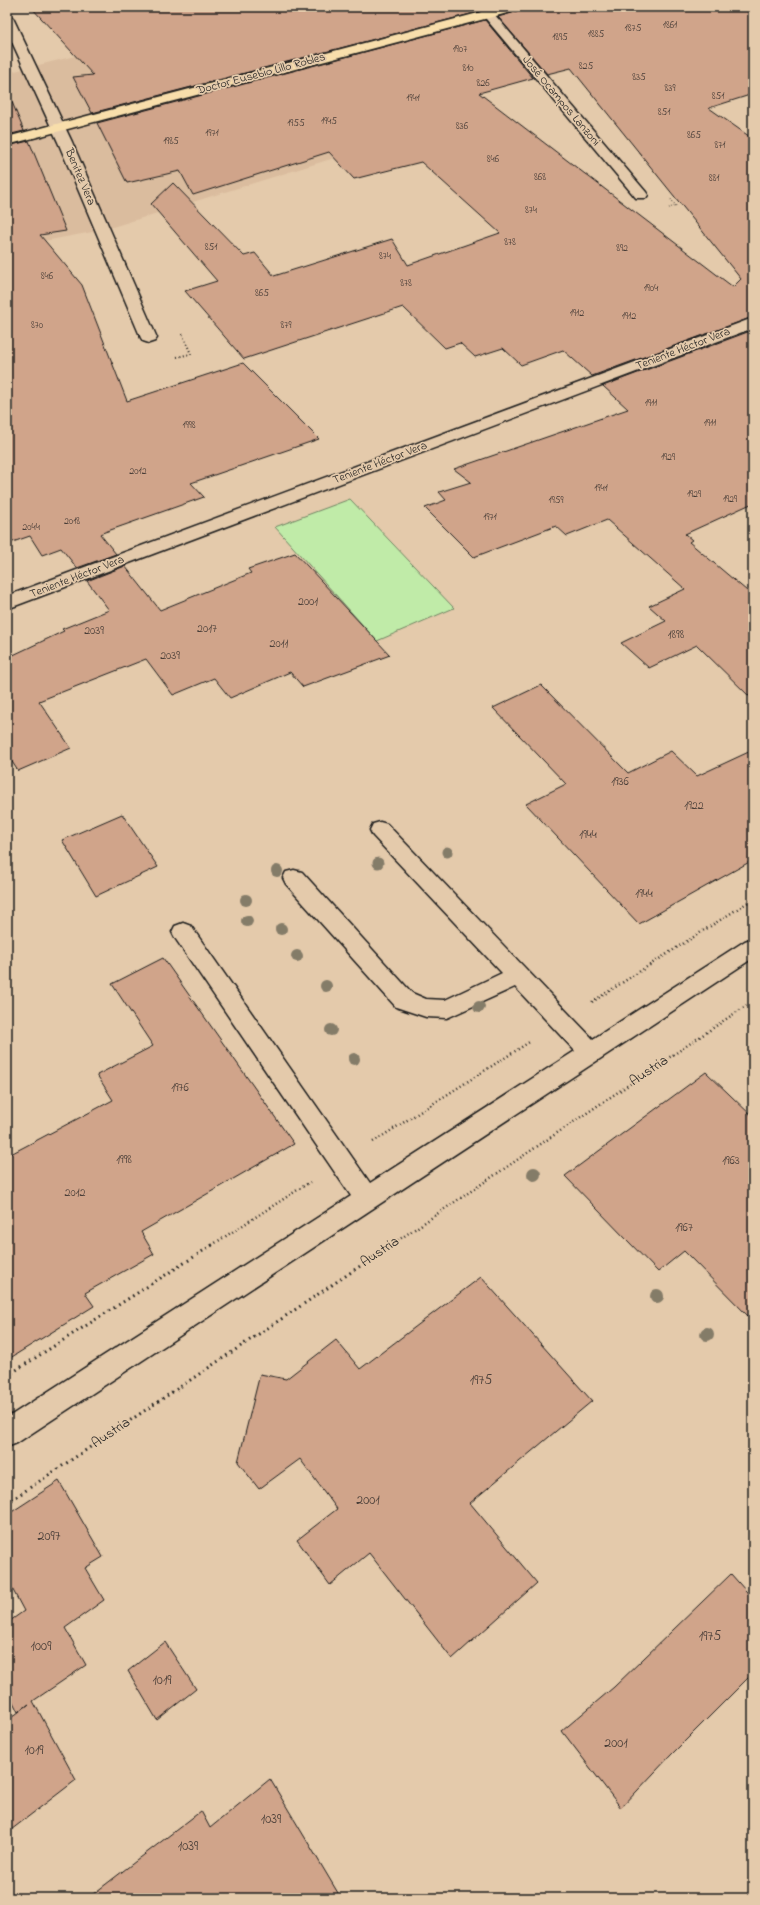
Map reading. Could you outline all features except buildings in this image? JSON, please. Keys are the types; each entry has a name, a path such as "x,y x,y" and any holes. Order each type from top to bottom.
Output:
{"main road":[{"name":"Doctor Eusebio Lillo Robles","path":"7,141 485,11 515,7"}],"street":[{"name":"José Ocampos Lanzoni","path":"485,11 641,195"},
{"name":"Benitez Vera","path":"7,18 58,128 149,338"},
{"name":"Teniente Héctor Vera","path":"7,603 753,323"},
{"path":"380,830 592,1053"},
{"path":"294,878 404,1000 426,1008 447,1009 518,976"},
{"path":"183,932 367,1199"},
{"path":"7,1434 592,1053 753,946"}],"path":[{"path":"7,1376 753,899"},
{"name":"Austria","path":"7,1503 753,1001"}],"shaded area":[{"path":"271,7 753,7 604,57 535,70 514,46 444,66 482,112 103,230 7,248 7,73"}],"green space":[{"path":"350,499 454,608 377,641 275,527"}]}
